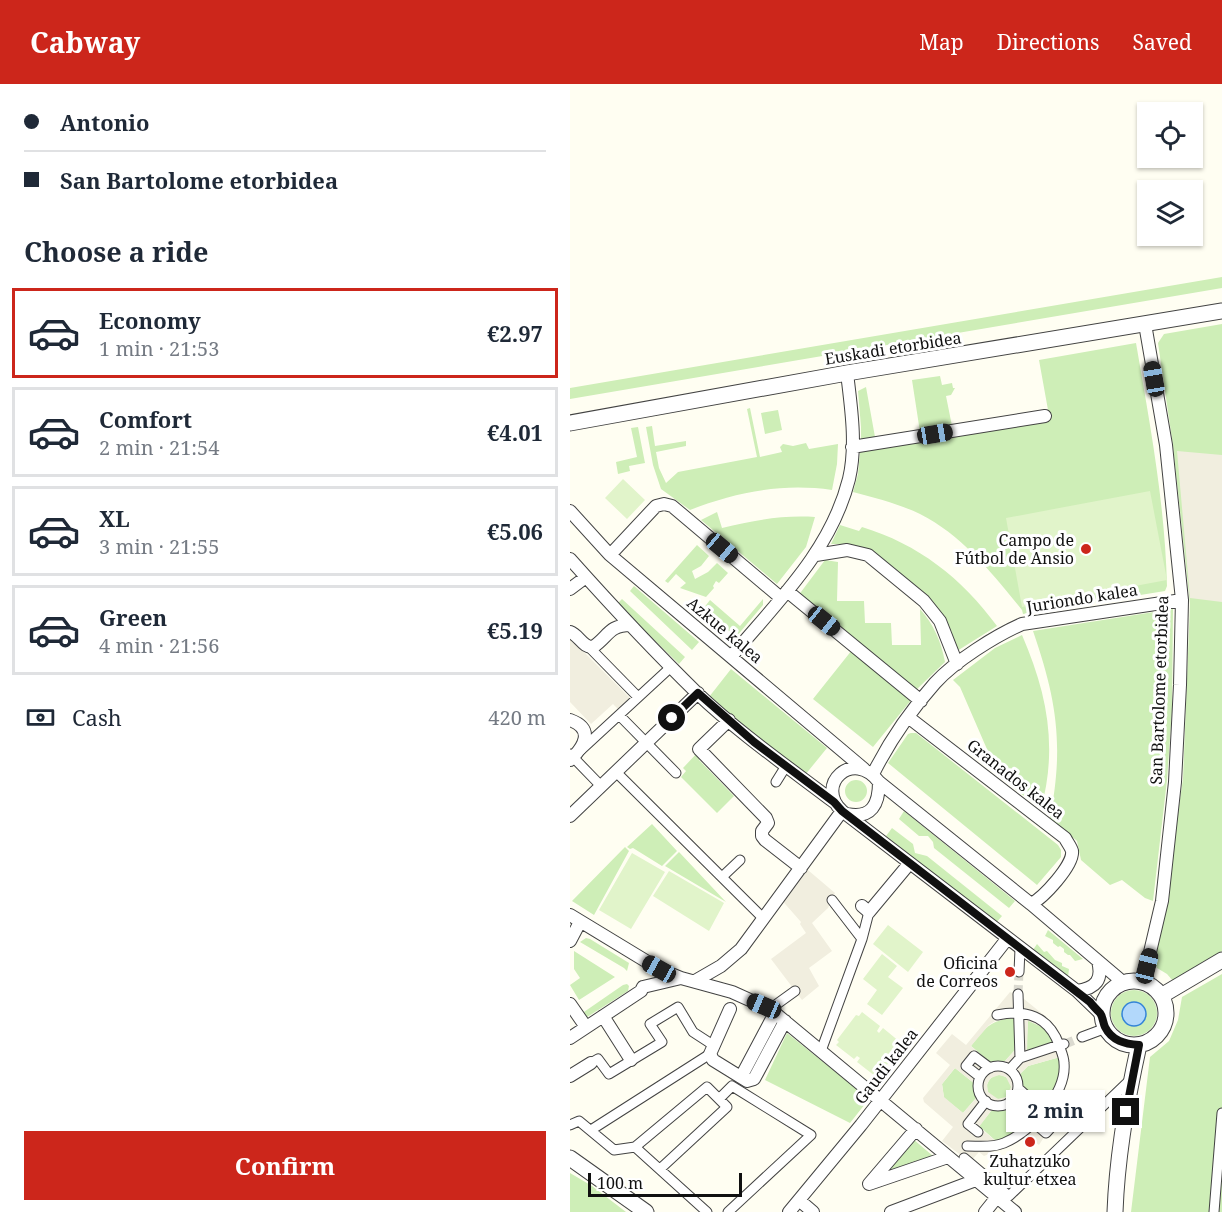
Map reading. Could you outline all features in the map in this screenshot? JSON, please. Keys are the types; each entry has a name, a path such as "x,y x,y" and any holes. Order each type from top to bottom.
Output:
{"street":[{"name":"Euskadi etorbidea","path":"570,423 847,373 1222,311"},
{"name":"San Bartolome etorbidea","path":"1145,324 1166,445 1182,600 1175,782 1162,901 1146,969 1148,984"},
{"path":"731,657 816,555 828,535 849,477 852,423 847,373"},
{"path":"852,447 1045,416"},
{"path":"610,555 656,506 664,504 672,506 921,701"},
{"name":"Azkue kalea","path":"570,511 610,555 872,775 1124,982"},
{"path":"816,555 847,550 868,555 924,601 940,621 957,664"},
{"path":"570,560 630,625 698,693 909,864 1077,991 1104,1021 1110,1034 1118,1041 1139,1045 1149,1041 1163,1026 1165,1006 1161,996 1148,984 1124,982 1114,987 1107,995 1103,1005 1104,1021"},
{"path":"570,589 586,577"},
{"name":"Juriondo kalea","path":"872,775 909,717 936,682 957,664 1003,633 1022,624 1182,600"},
{"path":"589,647 597,644 614,628 620,625 630,625"},
{"path":"570,632 589,647 638,697"},
{"path":"574,755 619,715 627,704 671,667"},
{"path":"570,816 698,693"},
{"path":"619,715 676,773"},
{"name":"Granados kalea","path":"909,717 1065,838 1072,850 1067,866 1040,899 1031,904"},
{"path":"570,720 584,731 585,739 574,755"},
{"path":"729,720 699,749 766,818 768,823 762,831 765,840 801,868"},
{"path":"574,755 601,786"},
{"path":"776,782 786,766"},
{"path":"848,769 872,775 879,799 870,811 863,815 841,809 832,795 836,779 848,769"},
{"path":"616,772 764,918"},
{"path":"695,981 721,966 741,949 841,809"},
{"path":"722,877 740,860"},
{"path":"821,1051 862,939 866,909 909,864"},
{"path":"832,900 862,939"},
{"path":"570,941 575,918 639,958 681,978 732,992 777,1014 1015,1212"},
{"name":"Gaudi kalea","path":"789,1212 1007,939"},
{"path":"1019,972 1020,949"},
{"path":"570,1038 641,991 645,974 639,958"},
{"path":"1161,996 1222,960"},
{"path":"1077,991 1088,990 1096,984 1101,970 1098,961"},
{"path":"643,987 681,978"},
{"path":"719,1099 737,1082 754,1079 777,1014 795,991"},
{"path":"1018,994 1020,1058"},
{"path":"570,1004 586,1028"},
{"path":"570,1076 598,1059 609,1074 662,1042 650,1024 678,1007 693,1032 711,1050 713,1060 737,1082 811,1135 728,1212"},
{"path":"591,1131 711,1050 730,1010"},
{"path":"967,1146 1004,1143 1027,1129 1056,1094 1064,1072 1062,1045 1043,1022 1034,1016 1018,1011 998,1015"},
{"path":"603,1016 631,1060"},
{"path":"1082,1037 1104,1021"},
{"path":"1010,1069 1020,1058 1062,1045"},
{"path":"1115,1212 1116,1187 1139,1045"},
{"path":"980,1077 966,1066 974,1056 990,1068"},
{"path":"1003,1066 1010,1069 1017,1079 1018,1088 1010,1102 998,1105 986,1101 979,1090 980,1077 990,1068 1003,1066"},
{"path":"964,1158 1010,1196 1132,1079"},
{"path":"570,1125 579,1121 614,1150 634,1147 707,1087 727,1107 660,1169"},
{"path":"1018,1088 1056,1122 1048,1131"},
{"path":"978,1132 968,1124 986,1101"},
{"path":"1010,1102 1046,1133 1048,1131 1064,1145"},
{"path":"1214,1212 1222,1113"},
{"path":"916,1129 869,1184 948,1157"},
{"path":"634,1147 707,1212"},
{"path":"570,1158 646,1212"},
{"path":"899,1210 976,1180"},
{"path":"985,1212 997,1197"},
{"path":"800,1200 813,1212"}],"green space":[{"path":"1222,277 1222,288 570,399 570,388"},
{"path":"1222,324 1222,951 1173,981 1157,968 1155,963 1183,779 1190,604 1173,446 1158,343 1164,334"},
{"path":"1136,343 1160,494 1166,555 1167,586 1165,591 1023,614 988,569 950,533 912,510 853,492 858,474 860,452 1050,421 1039,360"},
{"path":"940,376 942,385 952,383 955,388 951,395 946,396 952,426 920,432 912,380"},
{"path":"866,387 875,437 861,440 858,391"},
{"path":"750,408 760,457 782,452 780,447 783,444 793,446 806,443 809,449 838,444 832,490 795,488 760,491 725,498 690,510 661,489 653,465 646,427 652,426 655,446 686,441 686,446 656,452 659,468 666,483 678,472 757,457 747,409"},
{"path":"778,410 782,430 765,434 761,413"},
{"path":"638,427 645,463 629,466 630,471 618,474 616,462 637,457 631,428"},
{"path":"623,479 645,500 627,519 605,498"},
{"name":"Campo de Fútbol de Ansio","path":"1150,491 1167,580 1022,607 1006,518"},
{"path":"717,512 722,528 768,519 815,517 806,547 777,584 701,520"},
{"path":"840,525 859,531 862,527 882,534 920,553 954,578 997,626 957,651 951,630 927,595 872,550 849,544 831,544"},
{"path":"697,545 709,556 701,566 692,571 695,579 708,572 717,563 728,573 719,583 716,581 714,588 706,597 680,588 686,583 676,574 668,583 665,581"},
{"path":"825,560 838,562 837,601 864,601 865,623 891,623 892,645 921,645 920,609 929,621 939,640 945,662 915,691 798,596"},
{"path":"634,586 699,642 692,650 630,591"},
{"path":"622,599 685,657 679,664 617,604"},
{"path":"763,599 763,605 736,637 703,609 710,600 740,626"},
{"path":"1173,609 1172,711 1167,780 1153,901 1145,898 1122,880 1110,885 1081,860 1077,841 1050,818 1057,768 1056,723 1048,679 1033,631"},
{"path":"1022,635 1038,678 1047,720 1049,763 1041,809 988,768 993,763 960,687 953,680 995,648"},
{"path":"852,650 912,699 873,747 813,699"},
{"path":"731,669 827,748 805,775 709,697"},
{"path":"911,733 916,733 1058,845 1061,857 1037,885 888,763"},
{"path":"698,752 702,756 699,760 734,796 717,813 681,777 686,771 683,768"},
{"path":"856,780 864,783 867,791 864,799 856,802 848,799 845,791 848,783"},
{"path":"904,811 1015,901 1009,908 934,848 928,836 919,836 899,819"},
{"path":"652,824 677,851 662,866 633,848 627,847"},
{"path":"892,828 913,844 915,853 927,856 1002,916 996,923 886,836"},
{"path":"625,847 629,851 594,915 572,901"},
{"path":"679,852 726,902 665,866"},
{"path":"632,853 665,872 631,929 599,910"},
{"path":"669,871 724,903 709,931 653,896"},
{"path":"888,925 923,952 908,972 873,944"},
{"path":"1048,930 1083,959 1075,961 1064,952 1064,949 1053,943 1053,940 1045,936"},
{"path":"586,938 629,963 627,971 580,942"},
{"path":"1037,944 1044,952 1047,951 1055,960 1062,963 1062,966 1069,969 1068,977 1033,950"},
{"path":"574,951 615,977 579,1000 570,985 580,978 574,969"},
{"path":"882,954 897,966 888,977 903,988 882,1015 867,1004 877,990 863,979"},
{"path":"1222,974 1222,1212 1131,1212 1150,1057 1169,1041 1178,1020 1182,997"},
{"path":"627,984 628,991 584,1019 581,1014"},
{"path":"1134,990 1150,997 1157,1013 1150,1029 1134,1036 1118,1029 1111,1013 1118,997"},
{"path":"862,1012 880,1026 877,1031 879,1033 883,1028 900,1042 897,1047 899,1049 880,1074 878,1072 875,1076 857,1062 860,1058 857,1056 854,1059 836,1045 839,1042 837,1040 856,1015 859,1016"},
{"path":"1014,1018 1014,1051 1005,1061 991,1063 971,1046 989,1026"},
{"path":"1028,1020 1044,1029 1056,1043 1026,1052"},
{"path":"787,1033 869,1099 850,1123 765,1080"},
{"path":"1060,1057 1061,1064 1057,1082 1044,1105 1023,1088 1020,1074 1028,1066"},
{"path":"955,1068 975,1084 977,1097 963,1113 944,1098 942,1084"},
{"path":"999,1075 1004,1076 1010,1082 1010,1092 1004,1098 999,1099 994,1098 988,1092 987,1087 988,1082 994,1076"},
{"path":"1009,1110 1022,1122 1008,1138 997,1142 979,1126 991,1111"},
{"path":"913,1139 933,1156 883,1174"},
{"path":"570,1173 592,1186 626,1212 570,1212"}],"shaded area":[{"path":"1177,451 1222,455 1222,602 1190,598"},
{"path":"570,638 630,698 618,709 613,704 591,724 570,702"},
{"path":"802,865 835,893 828,908 812,923 832,951 809,968 819,986 802,1000 771,959 806,933 801,922 779,897"},
{"path":"1014,991 1045,1016 1063,1038 1067,1051 1068,1072 1063,1092 1050,1110 1064,1122 1048,1131 1039,1145 1023,1133 1010,1145 984,1156 979,1152 970,1162 942,1141 953,1127 924,1102 923,1098 950,1065 936,1053 952,1034 966,1045 1010,992","holes":["1014,1018 1014,1051 1005,1061 991,1063 971,1046 989,1025 997,1020","1028,1021 1042,1027 1056,1043 1027,1052","1060,1057 1058,1083 1044,1105 1023,1088 1020,1074 1028,1066","955,1068 975,1084 977,1097 963,1113 944,1097 942,1084","999,1075 1006,1077 1011,1087 1006,1097 998,1099 988,1092 987,1084 991,1078","1009,1110 1022,1122 1008,1138 997,1142 979,1127 991,1111"]}],"water":[{"path":"1134,1002 1139,1003 1145,1009 1145,1019 1139,1025 1134,1026 1129,1025 1123,1019 1122,1014 1123,1009 1129,1003"}],"tunnel":[{"path":"1018,994 1019,972"},
{"path":"1065,1044 1082,1037"}],"place":[{"name":"Campo de Fútbol de Ansio","path":"1086,549"},
{"name":"Oficina de Correos","path":"1010,972"},
{"name":"Zuhatzuko kultur etxea","path":"1030,1142"}],"route":[{"path":"672,718 698,693 754,742 1090,1002 1102,1015 1104,1025 1110,1034 1118,1041 1139,1045 1126,1112"}]}
